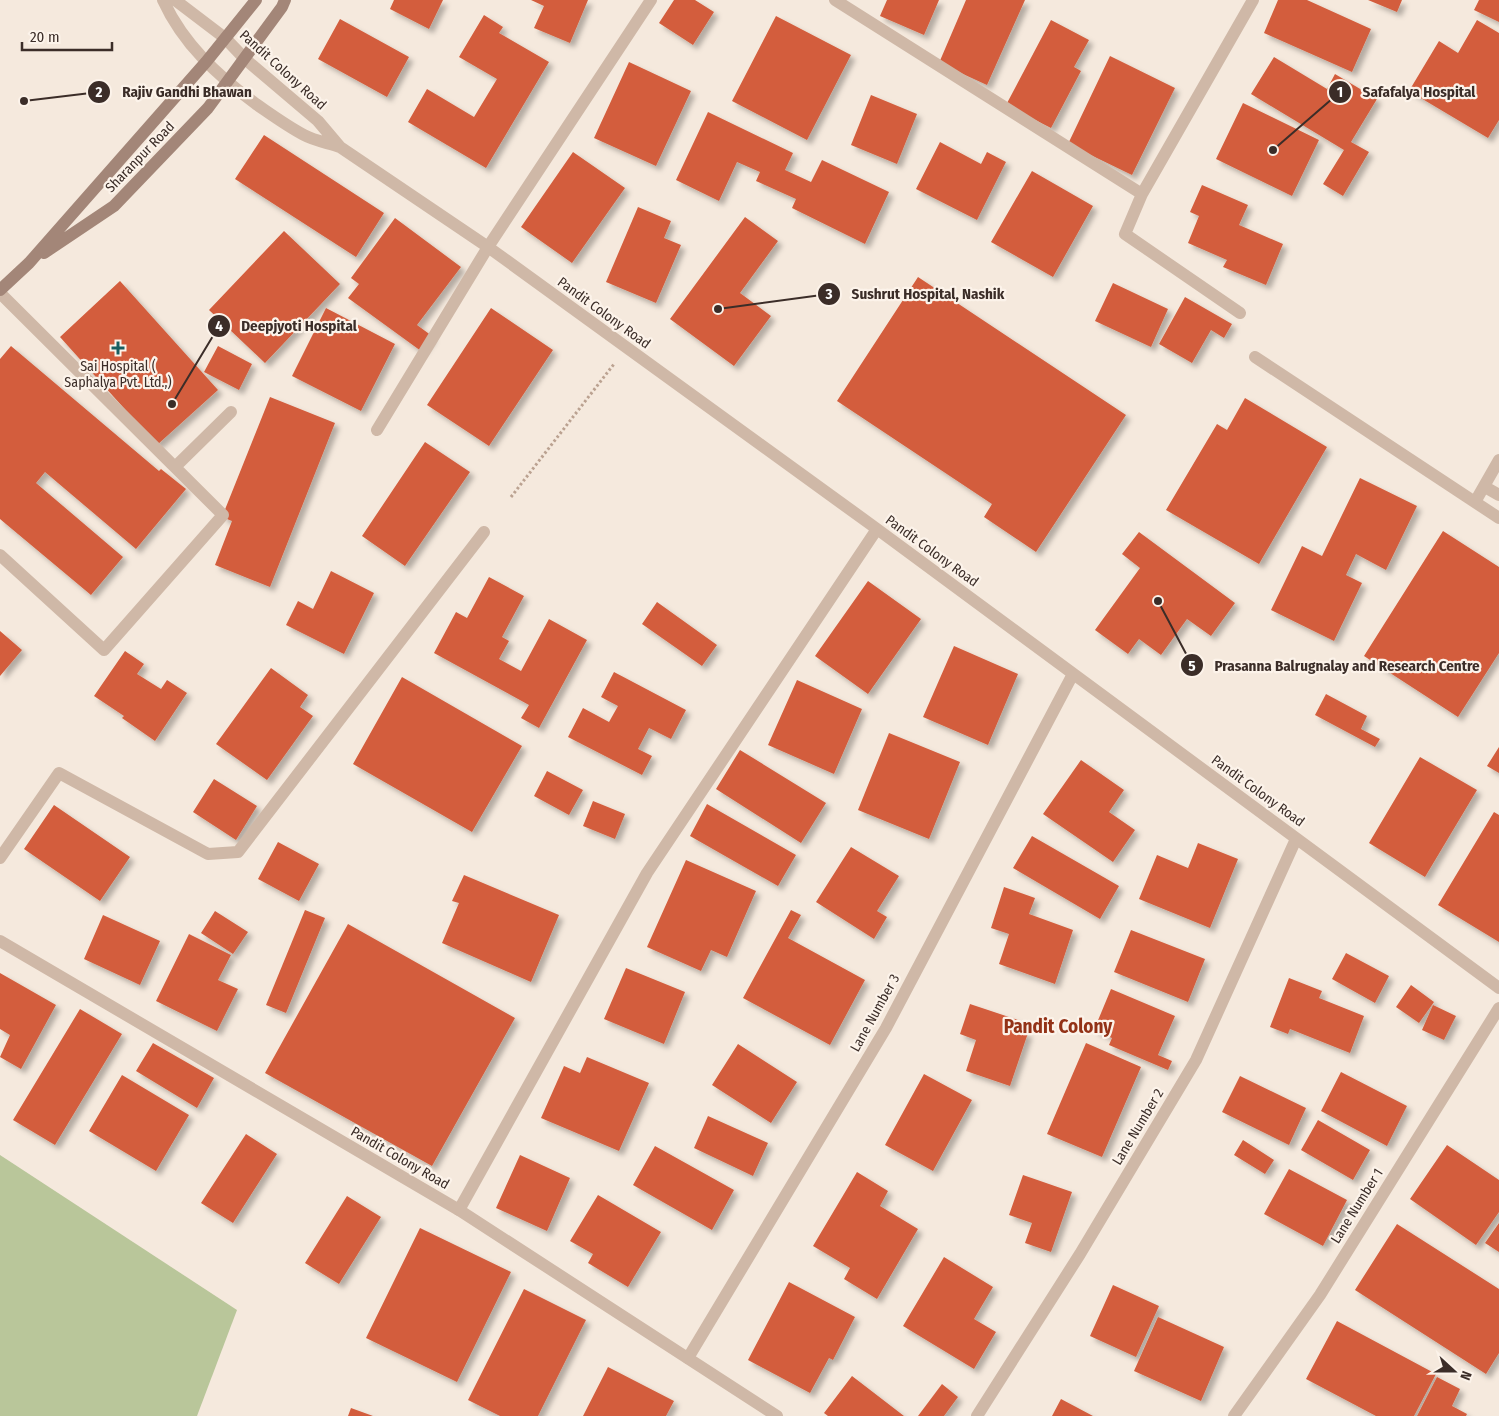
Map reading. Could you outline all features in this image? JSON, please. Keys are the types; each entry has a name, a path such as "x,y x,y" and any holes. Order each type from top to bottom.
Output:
{"main road":[{"name":"Sharanpur Road","path":"0,292 29,263 206,62 256,0"},
{"name":"Sharanpur Road","path":"29,263 114,206 208,108 282,8 285,0"}],"street":[{"name":"Pandit Colony Road","path":"163,0 172,19 206,62 227,82 275,118 306,136 340,147"},
{"name":"Pandit Colony Road","path":"175,0 225,38 245,59 318,121 340,147 488,247 877,529 1499,988"},
{"path":"376,430 488,247 650,0"},
{"path":"835,0 1142,194"},
{"path":"1240,313 1125,234 1142,194 1253,0"},
{"path":"0,292 223,515 104,650 0,555"},
{"path":"1255,357 1499,518"},
{"path":"175,467 231,412"},
{"path":"1475,502 1499,460"},
{"path":"1485,487 1499,495"},
{"path":"459,1210 647,873 877,529"},
{"path":"0,858 59,772 208,854 238,852 484,532"},
{"name":"Lane Number 3","path":"688,1358 886,1028 1072,674"},
{"name":"Lane Number 2","path":"977,1416 1080,1254 1196,1060 1296,838"},
{"name":"Pandit Colony Road","path":"0,941 459,1210 777,1416"},
{"name":"Lane Number 1","path":"1234,1416 1320,1294 1499,1008"}],"path":[{"path":"511,497 627,348"}],"green space":[{"path":"0,1155 237,1310 197,1416 0,1416"}],"building":[{"path":"394,0 443,0 429,29 390,9"},
{"path":"531,0 588,0 570,43 534,28 544,6"},
{"path":"674,0 695,0 714,12 693,45 659,23"},
{"path":"887,0 939,0 924,35 880,16"},
{"path":"966,0 1025,0 987,85 939,63"},
{"path":"1278,0 1307,0 1371,29 1352,72 1264,33"},
{"path":"1368,0 1402,0 1397,12"},
{"path":"1479,0 1499,0 1499,22 1474,10"},
{"path":"484,15 503,27 499,33 549,62 486,168 408,122 427,89 474,117 497,79 459,57"},
{"path":"776,16 851,55 807,140 732,101"},
{"path":"340,19 409,57 387,97 318,59"},
{"path":"1051,20 1089,40 1074,67 1081,71 1051,128 1006,105"},
{"path":"1477,20 1499,33 1499,120 1488,138 1409,91 1439,41 1458,53"},
{"path":"1110,56 1175,88 1132,175 1068,144"},
{"path":"1274,57 1327,89 1335,74 1377,99 1351,142 1369,152 1343,196 1323,184 1344,150 1251,94"},
{"path":"629,62 691,91 656,166 594,138"},
{"path":"871,95 917,114 897,164 851,145"},
{"path":"1243,103 1319,140 1292,196 1216,159"},
{"path":"708,112 793,153 785,170 811,182 822,160 889,192 865,244 792,208 796,199 756,181 760,172 737,162 719,201 676,180"},
{"path":"264,135 384,213 356,257 235,179"},
{"path":"940,142 981,164 987,152 1006,162 977,220 916,189"},
{"path":"573,152 625,188 572,263 521,227"},
{"path":"1032,171 1093,206 1053,277 991,242"},
{"path":"1202,185 1248,205 1239,225 1283,244 1266,285 1223,267 1227,260 1188,243 1199,216 1190,212"},
{"path":"638,207 671,221 664,238 681,245 656,303 606,282"},
{"path":"745,217 778,241 740,293 771,316 734,366 670,319"},
{"path":"395,218 461,267 417,325 432,336 421,351 348,298 359,284 351,278"},
{"path":"284,231 340,284 265,363 209,310"},
{"path":"918,277 1126,415 1036,552 984,517 992,504 837,401"},
{"path":"120,281 218,390 157,445 60,337"},
{"path":"1113,283 1168,309 1151,347 1095,321"},
{"path":"1185,297 1232,324 1224,338 1211,330 1192,363 1159,344"},
{"path":"326,308 395,344 361,411 292,376"},
{"path":"491,308 553,350 489,446 427,405"},
{"path":"11,346 159,471 161,469 186,489 136,549 45,472 36,483 123,557 91,595 0,519 0,359"},
{"path":"218,346 252,364 239,390 204,372"},
{"path":"270,397 335,423 270,587 215,565 232,521 222,517"},
{"path":"1245,398 1327,447 1259,564 1166,510 1217,424 1227,430"},
{"path":"425,442 470,472 405,566 362,536"},
{"path":"1360,478 1417,506 1386,570 1356,554 1346,575 1362,583 1334,641 1271,610 1302,546 1322,556"},
{"path":"1443,531 1499,567 1499,653 1458,717 1364,656"},
{"path":"1139,532 1235,603 1211,636 1187,619 1161,655 1139,639 1128,654 1095,630 1140,568 1122,554"},
{"path":"331,571 374,593 344,654 286,625 298,601 313,609"},
{"path":"489,577 524,596 502,637 509,641 499,659 521,671 549,619 587,640 539,728 521,718 529,705 434,653 456,612 467,618"},
{"path":"868,581 921,619 868,694 815,656"},
{"path":"657,602 717,645 702,666 642,624"},
{"path":"0,631 22,650 0,676"},
{"path":"954,646 1018,674 988,745 923,717"},
{"path":"125,651 144,664 137,674 161,689 167,680 187,693 155,741 122,718 124,716 94,696"},
{"path":"271,668 308,695 300,707 313,716 267,780 216,744"},
{"path":"614,672 686,710 671,739 649,728 638,749 652,756 642,775 568,737 583,708 609,722 618,706 601,697"},
{"path":"402,677 522,746 472,832 353,764"},
{"path":"797,680 862,709 834,774 768,745"},
{"path":"1326,694 1367,716 1361,729 1380,739 1375,747 1315,715"},
{"path":"889,733 960,762 929,839 858,810"},
{"path":"1499,747 1499,773 1487,766"},
{"path":"740,750 826,803 801,843 716,789"},
{"path":"1420,757 1477,790 1425,877 1369,843"},
{"path":"1081,760 1124,790 1109,812 1135,830 1113,862 1043,814"},
{"path":"547,771 583,790 569,815 534,796"},
{"path":"214,779 257,806 236,840 193,812"},
{"path":"593,801 625,814 615,839 583,826"},
{"path":"707,804 796,855 778,886 690,836"},
{"path":"54,805 130,857 100,901 24,849"},
{"path":"1494,812 1499,815 1499,942 1438,905"},
{"path":"1032,836 1119,886 1100,919 1013,868"},
{"path":"278,842 319,864 299,901 258,879"},
{"path":"1198,843 1238,859 1210,928 1139,899 1157,855 1188,868"},
{"path":"851,847 899,876 877,911 887,917 874,939 816,902"},
{"path":"686,860 756,891 727,957 711,950 701,971 647,947"},
{"path":"464,875 559,915 531,982 442,943 459,903 452,901"},
{"path":"1004,887 1035,898 1029,914 1073,930 1055,984 999,964 1009,934 991,928"},
{"path":"305,910 325,918 286,1013 266,1005"},
{"path":"791,910 801,915 788,938 865,980 830,1045 743,998"},
{"path":"215,911 248,932 233,954 201,933"},
{"path":"103,915 160,941 140,985 84,959"},
{"path":"348,924 515,1018 432,1166 265,1073"},
{"path":"1131,930 1205,959 1188,1002 1114,972"},
{"path":"189,934 231,955 218,980 238,989 217,1031 156,1001"},
{"path":"1346,953 1389,976 1375,1003 1332,979"},
{"path":"626,968 685,992 664,1044 604,1019"},
{"path":"0,973 56,1005 21,1069 0,1057 10,1035 0,1029"},
{"path":"1289,978 1322,991 1319,998 1364,1016 1350,1053 1290,1029 1288,1034 1270,1027"},
{"path":"1411,985 1434,1002 1419,1023 1396,1007"},
{"path":"1111,989 1175,1016 1158,1055 1172,1061 1168,1070 1109,1045 1112,1038 1094,1030"},
{"path":"970,1004 1018,1020 1015,1029 1028,1033 1010,1086 966,1071 976,1040 960,1034"},
{"path":"1433,1005 1456,1016 1444,1040 1422,1030"},
{"path":"80,1009 122,1034 55,1145 13,1120"},
{"path":"153,1043 214,1078 197,1108 136,1071"},
{"path":"1086,1043 1141,1067 1102,1157 1047,1134"},
{"path":"738,1044 797,1082 771,1123 712,1085"},
{"path":"587,1057 649,1083 619,1151 541,1118 564,1066 580,1073"},
{"path":"1341,1072 1407,1106 1387,1146 1321,1111"},
{"path":"924,1074 972,1100 933,1171 885,1145"},
{"path":"122,1075 189,1115 156,1171 89,1131"},
{"path":"1240,1076 1306,1108 1289,1145 1222,1112"},
{"path":"708,1116 768,1143 753,1176 694,1148"},
{"path":"1318,1120 1370,1150 1353,1180 1301,1150"},
{"path":"246,1134 277,1154 233,1223 201,1203"},
{"path":"1243,1140 1274,1160 1265,1174 1234,1155"},
{"path":"1447,1145 1499,1180 1499,1212 1476,1245 1410,1199"},
{"path":"655,1146 734,1190 712,1230 633,1185"},
{"path":"520,1155 570,1178 547,1231 496,1208"},
{"path":"1289,1169 1347,1200 1323,1246 1264,1214"},
{"path":"857,1172 888,1191 880,1206 918,1229 877,1299 844,1279 850,1268 813,1246"},
{"path":"1023,1175 1072,1192 1051,1252 1025,1243 1032,1223 1009,1215"},
{"path":"598,1195 661,1232 628,1287 588,1263 593,1254 570,1241"},
{"path":"347,1196 381,1217 339,1284 305,1263"},
{"path":"1499,1223 1499,1252 1485,1243"},
{"path":"1397,1224 1499,1289 1499,1353 1486,1374 1355,1290"},
{"path":"420,1228 511,1272 457,1382 366,1338"},
{"path":"944,1257 993,1287 974,1319 996,1332 974,1369 903,1326"},
{"path":"789,1282 855,1317 833,1360 829,1358 810,1393 748,1360"},
{"path":"1113,1285 1159,1306 1136,1357 1090,1336"},
{"path":"524,1289 586,1320 538,1416 500,1416 468,1400"},
{"path":"1158,1317 1224,1347 1201,1401 1134,1371"},
{"path":"1337,1321 1436,1374 1414,1416 1376,1416 1306,1379"},
{"path":"608,1367 674,1401 666,1416 583,1416"},
{"path":"852,1376 904,1416 828,1416 824,1413"},
{"path":"1437,1377 1460,1389 1452,1406 1467,1414 1466,1416 1417,1416"},
{"path":"942,1384 958,1397 944,1416 918,1416"},
{"path":"1061,1399 1093,1416 1052,1416"},
{"path":"351,1408 373,1416 348,1416"}],"place":[{"name":"Rajiv Gandhi Bhawan","path":"24,101"},
{"name":"Safafalya Hospital","path":"1273,150"},
{"name":"Sushrut Hospital, Nashik","path":"718,309"},
{"name":"Sai Hospital ( Saphalya Pvt. Ltd.,)","path":"118,348"},
{"name":"Deepjyoti Hospital","path":"172,404"},
{"name":"Prasanna Balrugnalay and Research Centre","path":"1158,601"}],"district":[{"name":"Pandit Colony","path":"1058,1026"}]}
